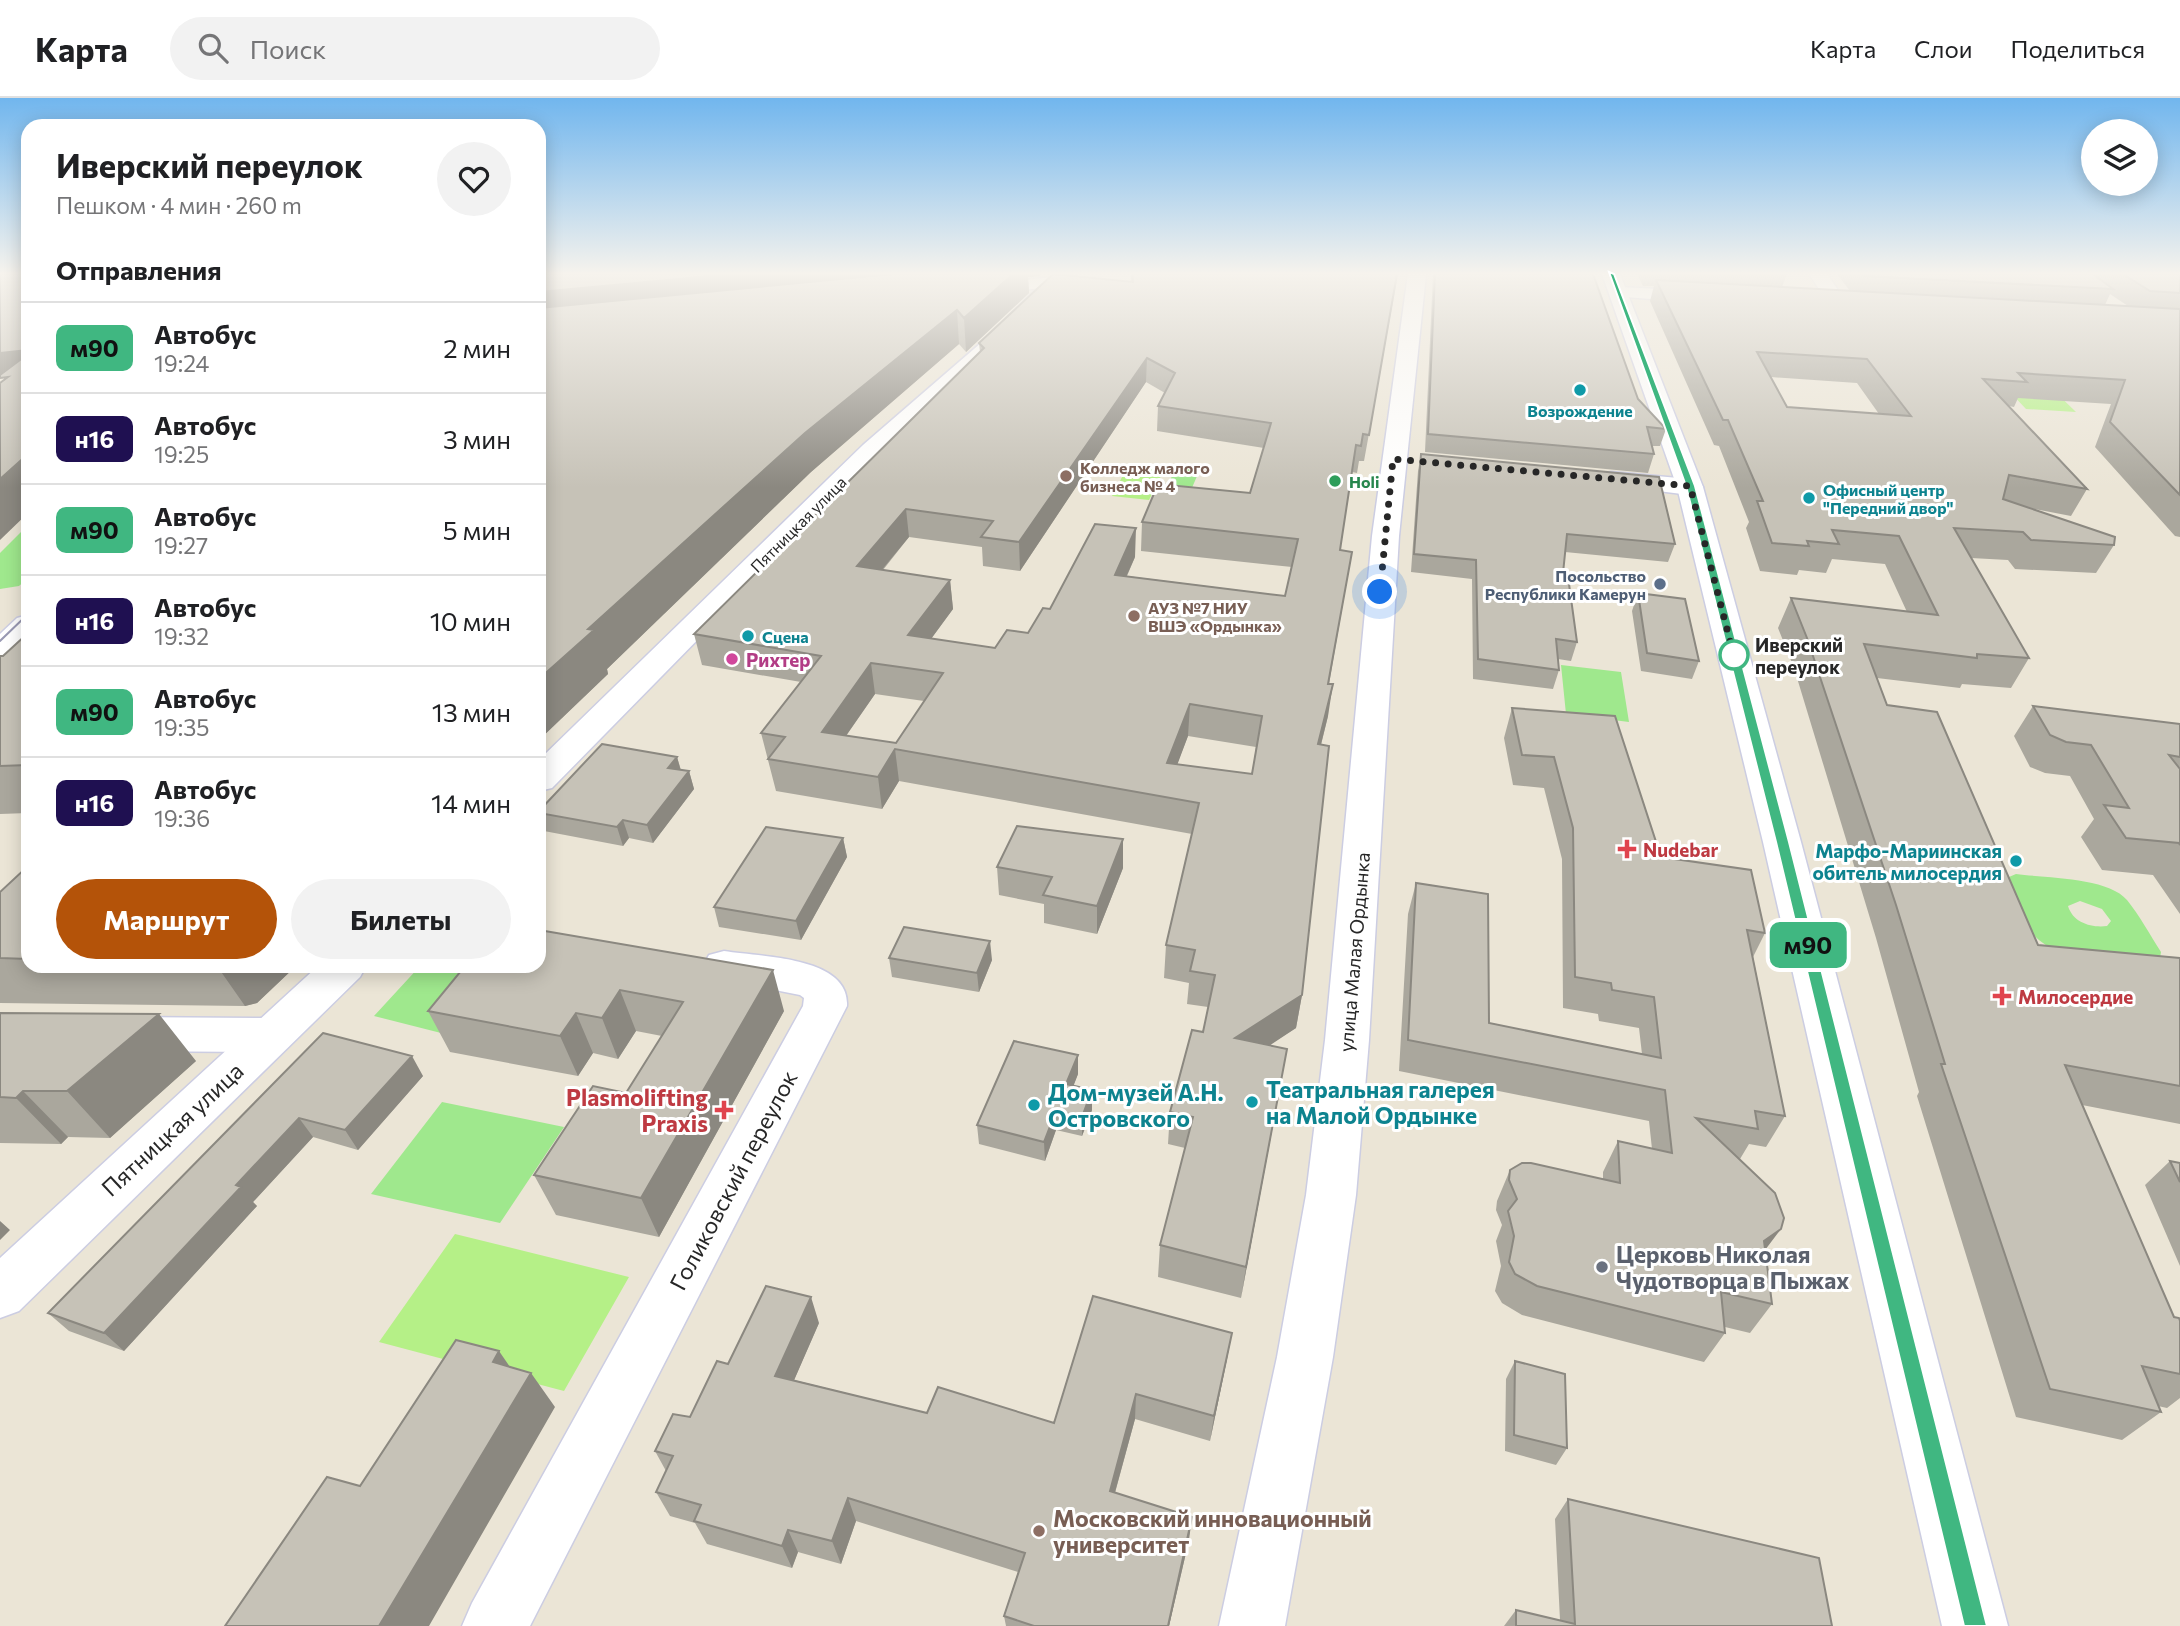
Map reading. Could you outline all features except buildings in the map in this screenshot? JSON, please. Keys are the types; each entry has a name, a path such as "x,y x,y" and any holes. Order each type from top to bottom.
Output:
{"street":[{"name":"Пятницкая улица","path":"546,773 871,450 990,345"},
{"name":"улица Малая Ордынка","path":"1252,1626 1286,1459 1331,1194 1359,911 1380,592 1403,460 1412,345"},
{"path":"1638,345 1690,486 1782,842 1975,1626"},
{"path":"1592,477 1690,486"},
{"path":"0,651 21,631"},
{"name":"Голиковский переулок","path":"495,1626 825,1006 826,993 812,981 681,959"},
{"name":"Пятницкая улица","path":"0,1293 338,973"},
{"path":"84,1034 272,1035"}],"green space":[{"path":"1991,372 2039,376 2076,412 2026,409"},
{"path":"1129,464 1165,468 1149,500 1112,496"},
{"path":"1177,465 1201,467 1191,490 1167,487"},
{"path":"21,532 19,586 0,589 0,553"},
{"path":"1561,665 1621,672 1629,722 1566,714"},
{"path":"2016,874 2075,880 2118,892 2141,919 2161,952 2160,958 2054,949 2044,944 2024,922 2007,883 2009,877","holes":["2080,901 2102,909 2111,921 2107,926 2084,923 2074,917 2068,906"]},
{"path":"414,973 490,973 441,1033 374,1016"},
{"path":"442,1102 564,1127 500,1223 371,1194"},
{"path":"455,1234 629,1277 564,1391 379,1342"}],"tram line":[{"path":"0,641 21,621"}],"bus line":[{"name":"м90","path":"1638,345 1690,486 1820,991 1975,1626"}],"place":[{"name":"Возрождение","path":"1580,390"},
{"name":"Колледж малого бизнеса № 4","path":"1066,476"},
{"name":"Holi","path":"1335,481"},
{"name":"Офисный центр \"Передний двор\"","path":"1809,498"},
{"name":"Посольство Республики Камерун","path":"1660,584"},
{"name":"АУЗ №7 НИУ ВШЭ «Ордынка»","path":"1134,616"},
{"name":"Сцена","path":"748,636"},
{"name":"Иверский переулок","path":"1734,655"},
{"name":"Рихтер","path":"732,659"},
{"name":"Nudebar","path":"1627,849"},
{"name":"Марфо-Мариинская обитель милосердия","path":"2016,861"},
{"name":"Милосердие","path":"2002,996"},
{"name":"Театральная галерея на Малой Ордынке","path":"1252,1102"},
{"name":"Дом-музей А.Н. Островского","path":"1034,1105"},
{"name":"Plasmolifting Praxis","path":"724,1110"},
{"name":"Церковь Николая Чудотворца в Пыжах","path":"1602,1267"},
{"name":"Московский инновационный университет","path":"1039,1531"}],"route":[{"path":"1380,592 1393,459 1690,486 1735,660 1734,655"}]}
